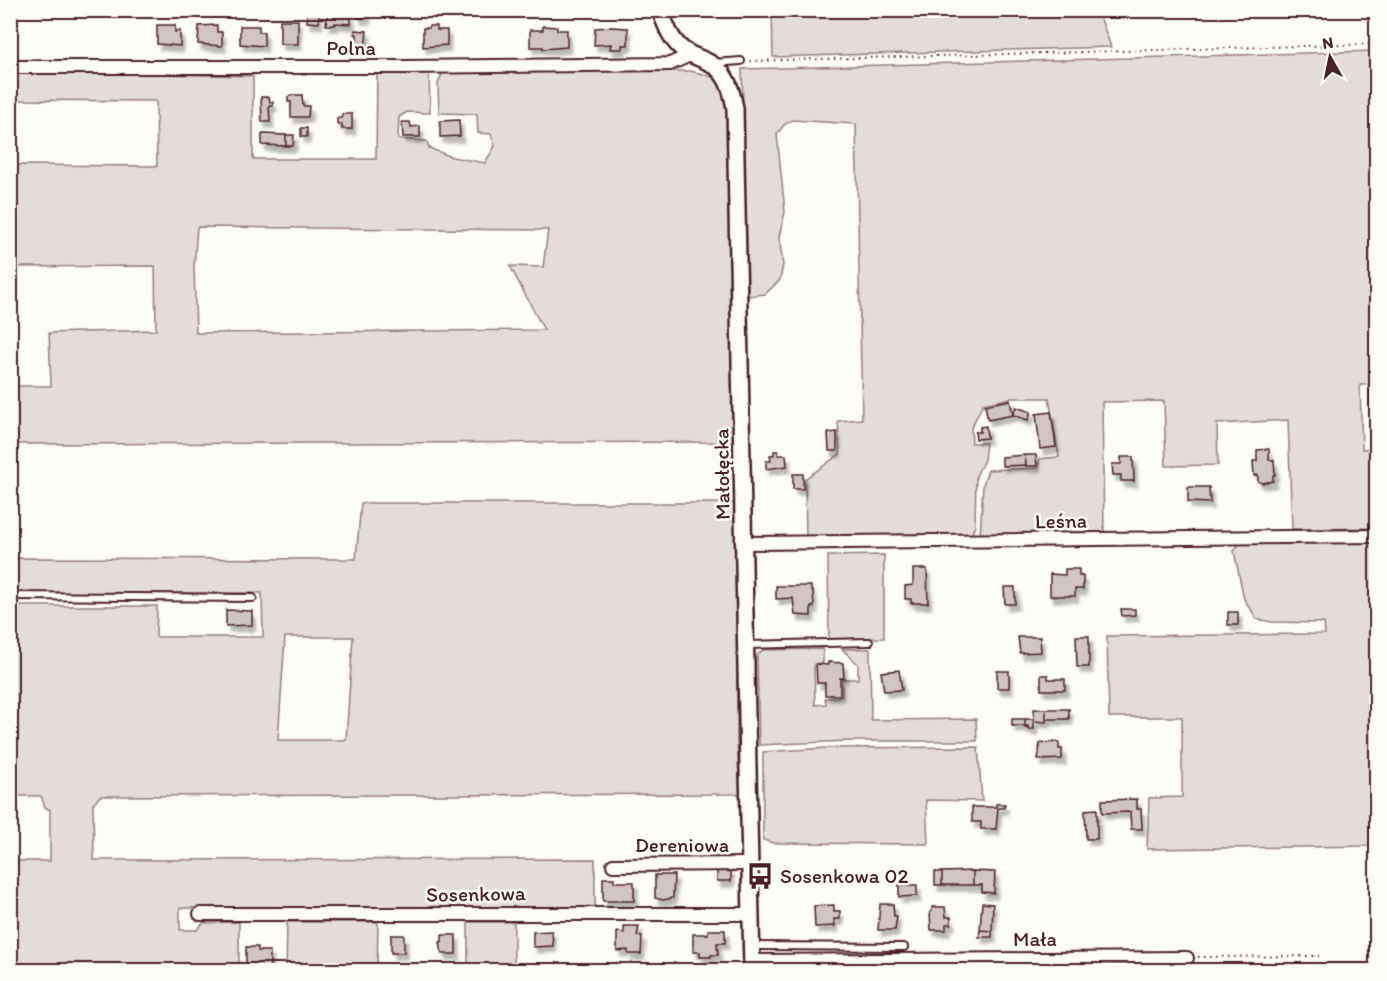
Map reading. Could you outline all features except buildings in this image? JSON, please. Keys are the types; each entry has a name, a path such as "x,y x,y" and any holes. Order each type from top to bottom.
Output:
{"street":[{"path":"660,10 675,42 690,55 712,64"},
{"name":"Polna","path":"10,67 670,64 690,55"},
{"name":"Małołęcka","path":"712,64 724,73 735,108 752,959"},
{"name":"Leśna","path":"745,543 1377,536"},
{"name":"Dereniowa","path":"613,865 751,864"},
{"name":"Sosenkowa","path":"200,914 752,914"},
{"name":"Mała","path":"752,959 1187,958"}],"lane":[{"path":"712,64 741,61"},
{"path":"10,596 253,598"},
{"path":"747,645 869,642"},
{"path":"752,959 904,947"}],"path":[{"path":"741,61 1377,44"},
{"path":"1187,958 1319,956"}],"shaded area":[{"path":"772,11 1098,11 1111,47 773,57"},
{"path":"1376,51 1376,384 1360,385 1362,449 1376,448 1376,528 1292,529 1288,420 1217,424 1218,465 1166,466 1164,401 1102,402 1104,532 1102,535 980,538 983,485 988,470 1039,468 1039,459 1059,457 1049,398 1011,398 983,404 971,428 972,443 986,443 984,460 976,476 975,526 970,537 806,539 805,479 840,454 838,421 862,419 856,124 792,120 784,125 777,134 785,212 779,237 783,265 780,280 765,294 748,296 742,69"},
{"path":"377,70 429,70 430,113 407,112 399,117 398,139 427,141 429,148 452,157 485,163 495,146 491,134 478,133 477,114 439,113 438,84 443,71 690,71 714,78 721,85 727,99 735,442 11,444 11,386 51,386 49,333 156,330 155,266 11,267 11,165 157,166 156,101 11,100 11,71 253,76 253,159 376,159","holes":["197,227 548,230 543,267 510,266 544,330 196,333 194,267"]},
{"path":"361,503 736,503 737,742 740,794 100,796 93,804 94,860 595,859 595,907 180,908 180,930 197,930 203,923 239,922 239,970 11,970 11,861 50,861 50,810 45,807 41,796 11,796 11,606 157,606 156,637 263,637 262,593 11,593 11,558 356,559","holes":["285,637 353,637 346,740 278,740"]},
{"path":"1240,543 1376,543 1376,846 1147,849 1149,798 1182,797 1182,717 1109,717 1107,636 1325,634 1324,623 1272,622 1257,619 1244,599 1234,551"},
{"path":"884,555 884,638 829,639 828,556"},
{"path":"823,649 823,663 814,664 815,705 826,704 825,698 842,697 842,679 858,679 858,664 842,649 870,649 871,720 976,719 977,741 848,741 759,745 757,655 763,650"},
{"path":"978,747 982,801 926,800 928,844 773,843 763,840 763,752 828,748"},
{"path":"287,922 378,922 377,970 286,970"},
{"path":"468,922 514,922 514,970 468,970"},
{"path":"1183,964 1376,964 1376,970 1183,970"},
{"path":"925,966 1012,966 1012,970 925,970"},
{"path":"868,967 868,970 765,970 765,968"}],"place":[{"name":"Sosenkowa 02","path":"760,876"}]}
